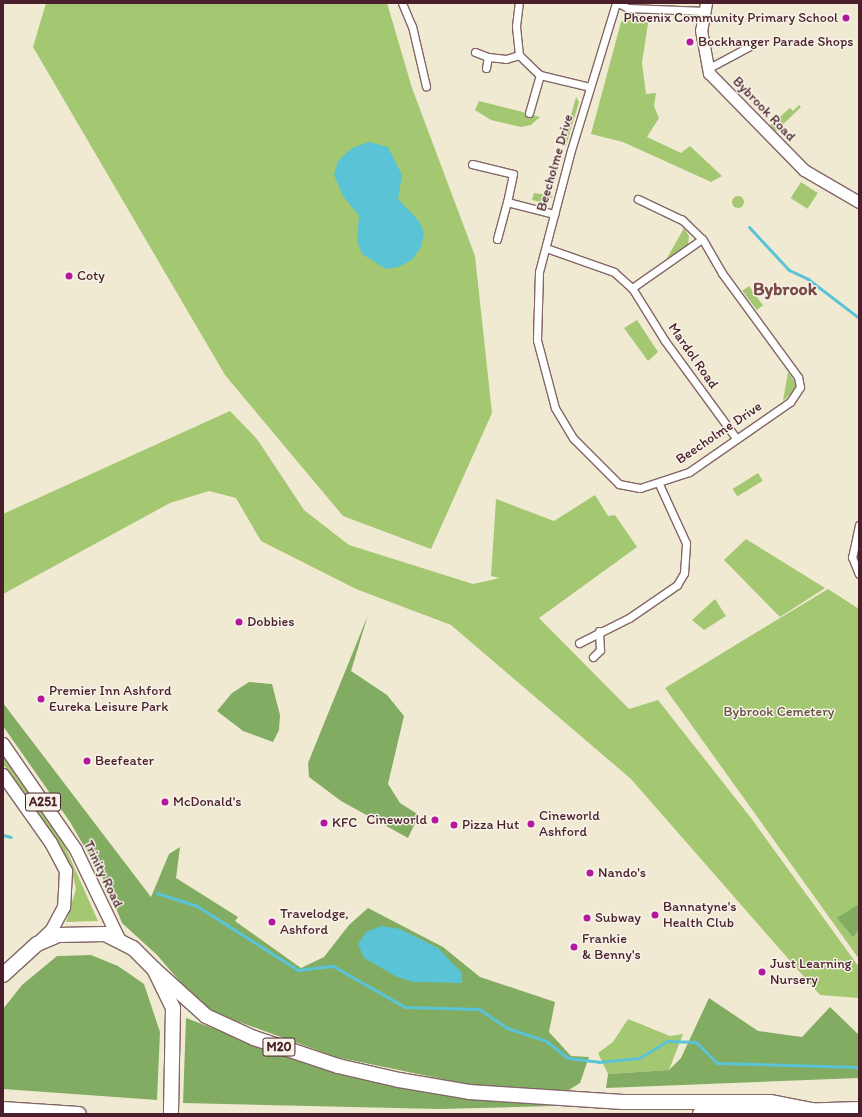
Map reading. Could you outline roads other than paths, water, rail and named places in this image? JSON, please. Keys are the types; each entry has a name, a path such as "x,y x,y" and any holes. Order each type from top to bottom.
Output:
{"highway":[{"path":"3,975 37,944 72,933 105,934 119,939 154,969 168,995 176,1024 171,1114"},
{"name":"M20","path":"154,969 201,1012 254,1038 338,1066 399,1080 469,1092 623,1102 770,1102 812,1110"},
{"path":"3,1109 79,1114"},
{"name":"M20","path":"700,1114 859,1109"}],"main road":[{"name":"Trinity Road","path":"3,744 76,850 119,939"},
{"name":"A251","path":"3,775 51,843 66,872 64,906 52,930 37,944"}],"street":[{"path":"402,3 412,26 426,86"},
{"path":"519,3 516,22 519,55 540,75 590,87"},
{"path":"617,3 628,8 706,7 701,30 707,69 752,45"},
{"name":"Beecholme Drive","path":"617,3 590,87 539,272 537,340 555,408 573,438 618,484 640,488 659,484 689,472 790,402 800,388 798,377 722,273 702,239 682,220 638,199"},
{"path":"475,52 488,57 506,59 519,55"},
{"path":"486,68 488,57"},
{"name":"Bybrook Road","path":"707,69 770,139 804,170 859,202"},
{"path":"529,112 540,75"},
{"path":"472,164 513,174 497,239"},
{"path":"507,202 554,214"},
{"path":"632,288 702,239"},
{"name":"Mardol Road","path":"546,248 614,272 632,288 665,341 736,438"},
{"path":"579,643 599,631 629,618 677,585 684,573 686,543 659,484"},
{"path":"859,525 852,557 859,574"},
{"path":"593,657 600,650 599,631"}],"water":[{"path":"369,142 388,147 402,175 398,199 419,221 424,233 421,247 412,260 398,267 386,269 362,254 357,241 359,216 343,196 334,175 338,161 352,148"},
{"path":"381,926 400,929 438,948 462,973 462,983 414,982 397,977 364,958 358,944 366,932"}],"waterway":[{"path":"749,227 789,270 808,279 859,318"},
{"path":"3,835 11,837"},
{"path":"157,893 197,906 298,970 333,966 405,1007 479,1009 507,1028 546,1041 568,1058 599,1062 639,1058 667,1041 696,1042 717,1063 859,1067"}],"place":[{"name":"Phoenix Community Primary School","path":"846,18"},
{"name":"Bockhanger Parade Shops","path":"690,42"},
{"name":"Coty","path":"69,276"},
{"name":"Dobbies","path":"239,622"},
{"name":"Premier Inn Ashford Eureka Leisure Park","path":"41,699"},
{"name":"Beefeater","path":"87,761"},
{"name":"McDonald's","path":"165,802"},
{"name":"Cineworld","path":"435,820"},
{"name":"KFC","path":"324,823"},
{"name":"Cineworld Ashford","path":"531,824"},
{"name":"Pizza Hut","path":"454,825"},
{"name":"Nando's","path":"590,873"},
{"name":"Bannatyne's Health Club","path":"655,915"},
{"name":"Subway","path":"587,918"},
{"name":"Travelodge, Ashford","path":"272,922"},
{"name":"Frankie & Benny's","path":"574,947"},
{"name":"Just Learning Nursery","path":"762,972"}],"district":[{"name":"Bybrook","path":"785,289"}],"park label":[{"name":"Bybrook Cemetery","path":"779,712"}]}
